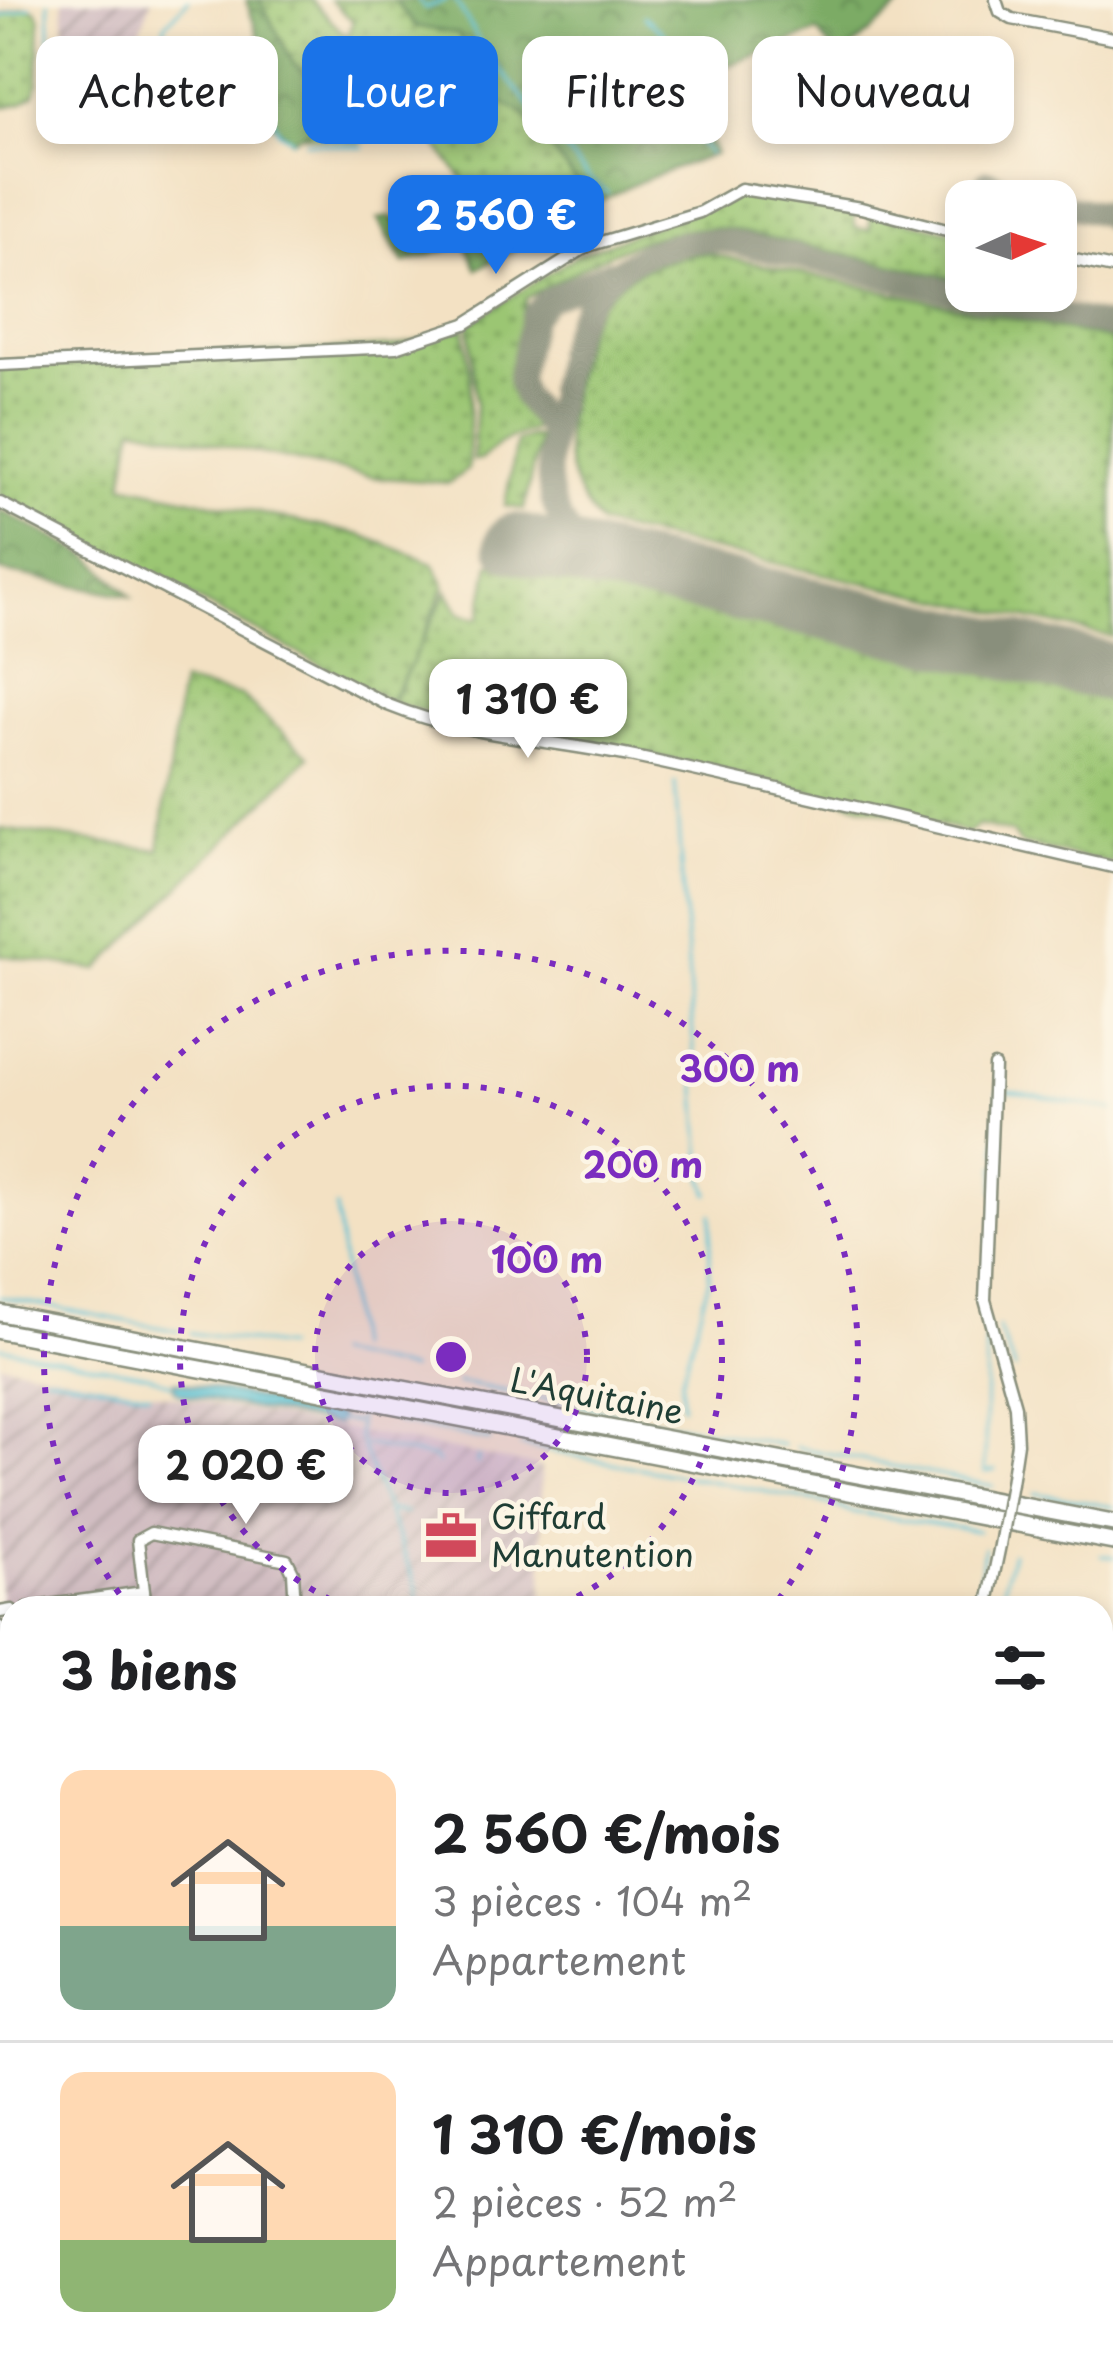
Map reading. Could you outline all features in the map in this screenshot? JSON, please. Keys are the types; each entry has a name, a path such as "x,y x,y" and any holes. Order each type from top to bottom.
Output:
{"highway":[{"name":"L'Aquitaine","path":"0,1313 1113,1523"},
{"name":"L'Aquitaine","path":"0,1331 1113,1542"}],"street":[{"path":"996,0 1000,12 1012,20 1113,38"},
{"path":"0,365 396,347 419,342 465,324 588,246 700,212 741,189 861,208 945,230"},
{"path":"1077,260 1113,268"},
{"path":"0,502 424,720 716,774 1113,867"},
{"path":"989,1596 1017,1430 1015,1406 985,1300 994,1066"},
{"path":"144,1596 138,1540 159,1534 287,1560 294,1596"},
{"path":"115,1596 144,1592"}],"shaded area":[{"path":"63,0 152,0 141,36 65,36"},
{"path":"0,1363 541,1467 544,1596 0,1596"}],"green space":[{"path":"246,0 260,0 293,63 302,71 302,134 291,140 278,128 278,36 258,36"},
{"path":"260,0 311,0 346,36 302,36 302,71 293,63"},
{"path":"330,0 394,0 417,24 459,34 347,36 353,21"},
{"path":"394,0 908,0 866,36 821,36 818,32 752,36 752,57 728,65 728,36 522,36 522,113 498,101 498,36 460,36 415,26"},
{"path":"25,7 36,10 40,18 35,94 0,108 0,15"},
{"path":"498,103 522,112 522,144 547,144 593,204 524,244 502,215 493,213 442,229 434,219 464,181 436,144 498,144"},
{"path":"547,144 711,144 715,154 593,204"},
{"path":"744,191 853,209 855,228 870,230 870,213 945,229 945,276 728,229 674,232 598,259 526,298 509,378 536,428 473,460 476,403 469,324 577,255"},
{"path":"493,213 502,215 524,244 477,269 465,244 404,263 378,219 391,217 411,231 411,242"},
{"path":"706,253 945,304 945,312 982,312 1113,340 1113,637 600,525 575,487 566,450 568,411 588,326 621,283 676,258"},
{"path":"464,327 470,375 468,469 449,483 373,477 134,426 123,484 361,535 433,563 445,585 413,660 389,701 0,496 0,365 396,346"},
{"path":"539,437 524,509 505,506 516,442"},
{"path":"0,510 91,557 131,596 0,571"},
{"path":"490,564 1113,700 1113,864 1020,844 1012,833 978,825 968,833 727,772 392,702 447,591 460,614 480,618"},
{"path":"181,683 241,696 309,756 98,970 0,955 0,829 159,850"}],"water":[{"path":"174,1381 340,1415 337,1425 181,1394 174,1390"}],"waterway":[{"path":"164,36 165,25 188,0"},
{"path":"418,0 425,8 447,0"},
{"path":"455,0 485,51 590,180 607,193"},
{"path":"49,2 50,36"},
{"path":"0,17 31,7"},
{"path":"644,16 662,31 690,74 691,82 675,110 709,154"},
{"path":"278,130 293,140"},
{"path":"325,144 364,148"},
{"path":"675,783 703,1176 709,1194"},
{"path":"1002,1090 1113,1110"},
{"path":"997,1152 999,1092"},
{"path":"995,1192 996,1164"},
{"path":"336,1208 354,1348"},
{"path":"682,1406 681,1381 709,1279 712,1214"},
{"path":"0,1297 178,1331"},
{"path":"998,1327 1015,1370"},
{"path":"191,1333 285,1347"},
{"path":"986,1334 985,1472 996,1470"},
{"path":"0,1347 148,1375 171,1384"},
{"path":"333,1354 410,1370"},
{"path":"45,1375 149,1393"},
{"path":"457,1382 783,1445"},
{"path":"358,1417 358,1436 417,1596"},
{"path":"338,1420 354,1422"},
{"path":"396,1422 490,1441"},
{"path":"365,1445 434,1458 438,1463"},
{"path":"521,1446 822,1502 852,1512 978,1531"},
{"path":"796,1447 993,1486"},
{"path":"477,1463 478,1457"},
{"path":"1035,1493 1113,1507"},
{"path":"390,1511 406,1513"},
{"path":"978,1596 984,1548"},
{"path":"1001,1596 1012,1553"},
{"path":"1101,1555 1113,1557"}],"taxiway":[{"path":"1077,208 1103,214 1113,222"},
{"path":"599,560 565,527 550,490 550,450 563,366 573,331 599,288 616,272 657,249 680,243 729,242 1113,327"},
{"path":"551,432 524,397 518,378 532,317 547,300 610,271"}],"runway":[{"path":"515,543 1113,673"}],"place":[{"name":"Giffard Manutention","path":"451,1536"}]}
